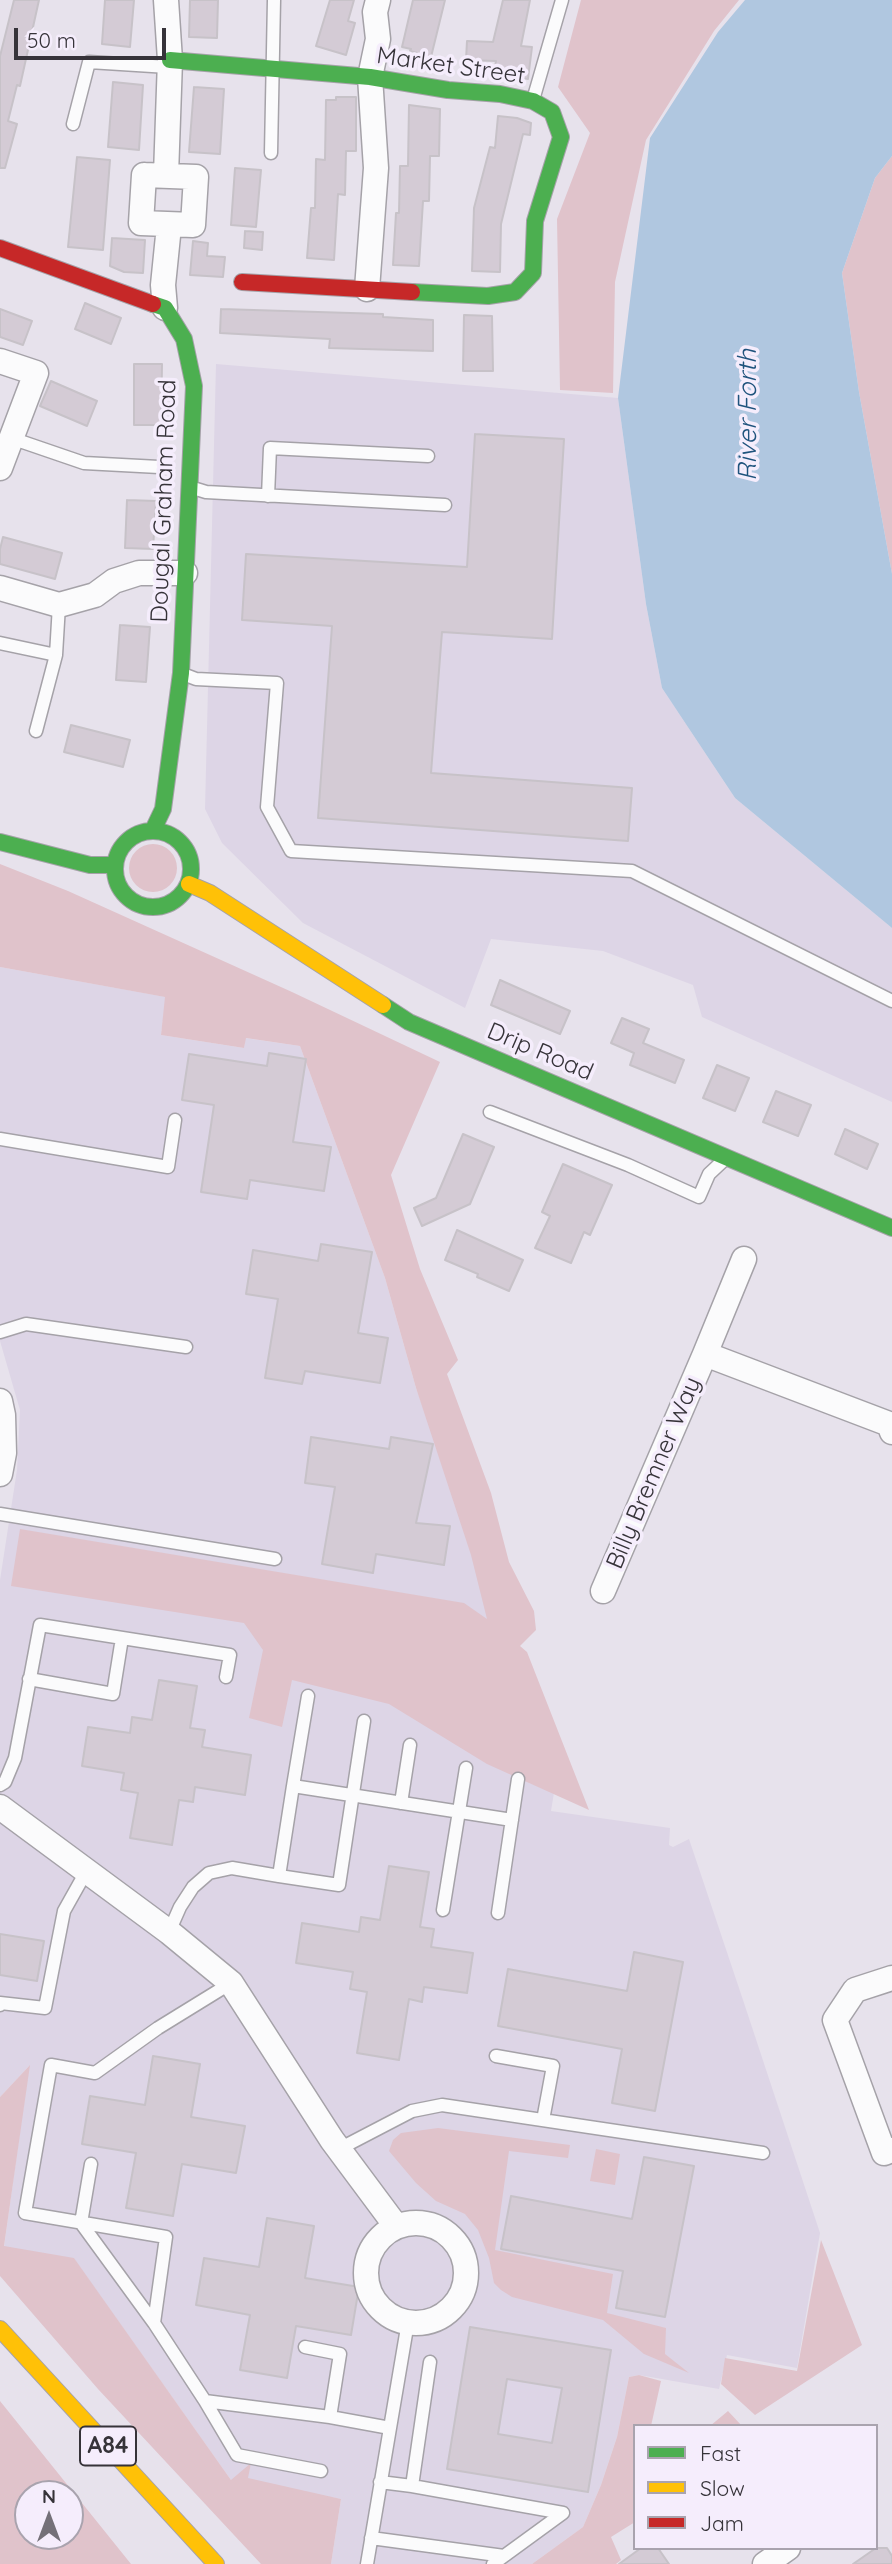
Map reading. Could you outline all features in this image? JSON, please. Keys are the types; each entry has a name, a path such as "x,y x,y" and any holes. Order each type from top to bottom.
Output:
{"street":[{"path":"166,0 170,64 166,175"},
{"path":"367,289 376,168 370,77 378,39 375,12 378,0"},
{"name":"Market Street","path":"170,64 273,68 500,94 533,101 552,112 561,137 535,221 533,273 515,292 488,296 242,282"},
{"path":"144,175 166,175 196,177 192,225 141,223 144,175"},
{"path":"0,248 165,308 163,285 170,226"},
{"name":"Dougal Graham Road","path":"153,830 163,809 181,673 194,386 184,339 165,308"},
{"path":"0,360 36,373 0,468"},
{"path":"0,588 59,605 95,596 114,581 139,573 185,573"},
{"path":"153,830 165,832 185,847 192,871 189,884 173,902 149,908 137,905 127,898 119,888 114,865 123,844 142,832 153,830"},
{"path":"0,842 90,865 114,865"},
{"name":"Drip Road","path":"189,884 210,893 409,1022 892,1228"},
{"name":"Billy Bremner Way","path":"603,1591 744,1259"},
{"path":"705,1354 889,1420"},
{"path":"0,1401 4,1453 0,1474"},
{"path":"0,1807 169,1932 231,1983 339,2149 396,2226"},
{"path":"892,1978 855,1990 835,2020 884,2153 892,2150"},
{"path":"421,2224 438,2228 452,2238 461,2253 466,2270 464,2287 457,2303 444,2315 416,2324 397,2320 382,2311 369,2291 365,2274 368,2257 374,2245 396,2226 421,2224"},
{"name":"A84","path":"0,2329 216,2564"},
{"path":"765,2564 785,2550"}],"lane":[{"path":"271,153 274,0"},
{"path":"533,101 562,0"},
{"path":"73,124 89,62 170,64"},
{"path":"11,438 84,463 159,467"},
{"path":"268,496 270,448 428,456"},
{"path":"189,486 206,492 445,505"},
{"path":"36,731 56,655 59,605"},
{"path":"0,643 56,655"},
{"path":"181,673 196,679 277,683 267,807 291,852 632,871 892,1001"},
{"path":"490,1112 628,1165 699,1197 709,1174 725,1158"},
{"path":"0,1139 168,1167 175,1120"},
{"path":"0,1332 26,1324 187,1347"},
{"path":"0,1514 275,1559"},
{"path":"0,1785 5,1782 15,1758 40,1625 230,1655 226,1677"},
{"path":"29,1679 113,1694 122,1638"},
{"path":"278,1877 308,1696"},
{"path":"169,1932 193,1887 209,1873 232,1868 339,1885 364,1721"},
{"path":"401,1803 410,1745"},
{"path":"443,1910 466,1768"},
{"path":"498,1913 518,1779"},
{"path":"293,1786 512,1820"},
{"path":"0,2005 45,2008 64,1911 87,1870"},
{"path":"154,2323 166,2238 25,2213 51,2065 95,2073 158,2028 231,1983"},
{"path":"496,2056 552,2066 543,2120"},
{"path":"339,2149 412,2110 442,2105 763,2153"},
{"path":"91,2164 81,2223 154,2323 237,2455 321,2470"},
{"path":"367,2564 408,2322"},
{"path":"305,2347 340,2354 330,2417"},
{"path":"412,2486 430,2362"},
{"path":"205,2401 330,2417 390,2428"},
{"path":"371,2538 499,2560 563,2513 380,2482"}],"shaded area":[{"path":"581,0 739,0 714,31 646,140 615,282 613,393 560,390 557,219 590,133 558,87"},
{"path":"892,156 892,574 859,392 842,273 875,178"},
{"path":"216,364 618,398 646,604 662,688 735,798 892,928 892,1102 702,1017 693,985 603,951 491,939 465,1008 303,923 222,843 205,809"},
{"path":"153,844 170,851 177,868 170,885 153,892 136,885 129,868 136,851"},
{"path":"0,864 68,891 440,1062 391,1175 420,1269 458,1360 447,1374 491,1493 509,1562 534,1611 536,1630 520,1646 527,1652 589,1810 487,1764 389,1704 292,1680 282,1727 249,1718 263,1650 244,1623 11,1586 20,1529 464,1603 487,1619 471,1555 416,1388 385,1278 300,1046 246,1038 244,1048 161,1035 165,997 0,967"},
{"path":"0,967 166,997 161,1035 244,1048 245,1038 300,1046 385,1278 416,1388 557,1774 551,1811 670,1828 669,1845 673,1847 689,1839 744,2003 820,2233 797,2368 727,2355 719,2389 639,2375 629,2377 617,2437 583,2527 532,2564 331,2564 341,2499 231,2480 74,2259 4,2247 29,2066 0,2097 0,1580 17,1470 20,1410 0,1341"},
{"path":"30,2065 4,2246 74,2258 231,2480 251,2463 248,2478 341,2499 331,2564 261,2564 98,2389 0,2276 0,2097"},
{"path":"438,2128 570,2145 568,2158 509,2151 495,2250 613,2274 607,2313 666,2328 665,2354 689,2373 644,2354 603,2320 512,2297 501,2290 494,2283 489,2258 478,2230 465,2214 436,2201 416,2183 389,2151 393,2140 401,2133"},
{"path":"596,2149 620,2154 615,2185 590,2181"},
{"path":"821,2240 862,2345 755,2415 721,2384 725,2358 797,2371"},
{"path":"639,2375 661,2381 651,2424 633,2424 633,2523 611,2537 621,2560 616,2564 532,2564 583,2527 617,2437 629,2377"},
{"path":"0,2401 63,2480 14,2480 14,2550 84,2550 84,2506 131,2564 0,2564"},
{"path":"728,2411 740,2424 712,2424"}],"water":[{"name":"River Forth","path":"745,0 892,0 892,156 875,178 842,273 859,392 892,574 892,928 735,798 662,688 646,604 618,398 650,138 718,32"}],"building":[{"path":"14,0 39,0 20,86 17,85 8,121 17,124 5,168 0,168 0,56"},
{"path":"105,0 134,0 130,47 102,44"},
{"path":"190,0 218,0 217,38 189,37"},
{"path":"330,0 354,0 348,21 355,23 346,55 316,46"},
{"path":"413,0 445,0 431,57 402,47"},
{"path":"503,0 530,0 521,46 532,47 528,79 494,73 496,61 466,60 467,41 493,42"},
{"path":"113,82 143,85 139,150 108,147"},
{"path":"194,87 224,89 220,154 189,152"},
{"path":"336,97 356,97 356,151 346,151 345,195 338,194 334,260 307,258 311,208 315,208 316,159 325,160 326,100 336,100"},
{"path":"409,105 440,109 439,156 430,156 429,201 423,201 419,266 393,265 396,213 399,213 400,166 408,166"},
{"path":"498,116 531,123 530,135 523,134 501,224 500,272 472,271 474,208 490,147 495,148"},
{"path":"77,157 110,160 103,250 68,247"},
{"path":"235,168 261,170 256,227 231,225"},
{"path":"245,231 263,232 262,250 244,248"},
{"path":"112,238 145,240 143,273 124,272 110,266"},
{"path":"193,241 208,243 207,256 225,257 223,277 190,275"},
{"path":"85,303 121,318 111,344 75,329"},
{"path":"0,309 32,321 23,345 0,337"},
{"path":"221,309 383,314 383,317 433,320 433,351 329,348 330,339 220,333"},
{"path":"464,315 492,316 493,371 463,371"},
{"path":"134,364 162,364 161,425 134,425"},
{"path":"51,381 97,401 87,426 40,406"},
{"path":"475,434 564,439 552,639 442,632 431,773 632,788 628,841 318,818 332,626 242,620 246,554 467,567"},
{"path":"127,500 156,501 153,549 125,548"},
{"path":"3,537 62,553 55,579 0,564"},
{"path":"120,625 150,627 146,682 116,680"},
{"path":"71,725 130,740 123,767 64,752"},
{"path":"500,980 570,1011 560,1034 491,1005"},
{"path":"622,1018 649,1029 643,1043 684,1060 675,1083 630,1065 634,1053 611,1043"},
{"path":"269,1053 306,1059 293,1142 331,1147 324,1191 250,1180 247,1199 201,1192 214,1105 182,1100 189,1054 267,1066"},
{"path":"717,1065 749,1078 735,1111 703,1098"},
{"path":"776,1091 811,1105 798,1136 763,1122"},
{"path":"845,1129 878,1144 867,1169 835,1154"},
{"path":"463,1134 494,1147 470,1204 422,1226 414,1208 436,1198"},
{"path":"563,1164 612,1185 590,1235 584,1232 571,1263 535,1248 550,1216 542,1212"},
{"path":"457,1230 523,1260 509,1291 445,1260"},
{"path":"321,1244 372,1252 358,1333 388,1338 380,1383 305,1371 302,1384 265,1378 278,1299 246,1294 253,1250 318,1261"},
{"path":"311,1437 389,1449 391,1437 433,1444 416,1523 450,1526 444,1565 376,1554 373,1573 322,1564 335,1487 305,1483"},
{"path":"159,1680 197,1686 190,1728 205,1730 202,1747 251,1755 245,1795 195,1787 193,1802 179,1800 172,1845 130,1838 138,1793 121,1790 124,1773 82,1766 88,1727 130,1733 132,1717 152,1720"},
{"path":"389,1866 429,1872 420,1927 434,1929 431,1947 473,1953 467,1993 424,1987 422,2002 409,1999 399,2060 357,2053 367,1992 350,1989 353,1972 296,1963 302,1923 359,1932 361,1917 380,1920"},
{"path":"0,1934 44,1941 37,1981 0,1975"},
{"path":"634,1952 683,1962 655,2111 612,2103 622,2049 498,2026 508,1969 627,1991"},
{"path":"153,2056 200,2064 191,2117 245,2126 236,2173 182,2164 173,2216 126,2208 136,2153 82,2144 90,2096 145,2105"},
{"path":"644,2157 694,2166 665,2317 616,2308 623,2271 501,2249 511,2196 632,2219"},
{"path":"267,2218 314,2226 305,2278 359,2287 351,2335 296,2326 287,2378 240,2370 250,2315 196,2305 204,2258 259,2267"},
{"path":"470,2327 611,2350 588,2492 447,2469","holes":["507,2379 562,2388 552,2443 498,2434"]},
{"path":"878,2548 887,2548 892,2556 892,2564 853,2564"},
{"path":"638,2550 659,2550 669,2564 619,2564"}],"traffic: fast":[{"path":"170,60 370,77 448,90 500,94 533,101 552,112 561,137 535,221 533,273 515,292 488,296 412,292"},
{"path":"153,304 165,308 184,339 194,386 181,673 163,809 153,830"},
{"path":"146,831 160,831 174,837 185,848 189,854 191,869 189,884 180,896 168,905 146,907 132,901 121,890 115,876 115,862 121,848 132,837 146,831"},
{"path":"0,842 90,865 114,865"},
{"path":"383,1005 409,1022 892,1228"}],"traffic: slow":[{"path":"189,884 210,893 383,1005"},
{"path":"0,2329 216,2564"}],"traffic: jam":[{"path":"0,248 153,304"},
{"path":"242,282 412,292"}]}
